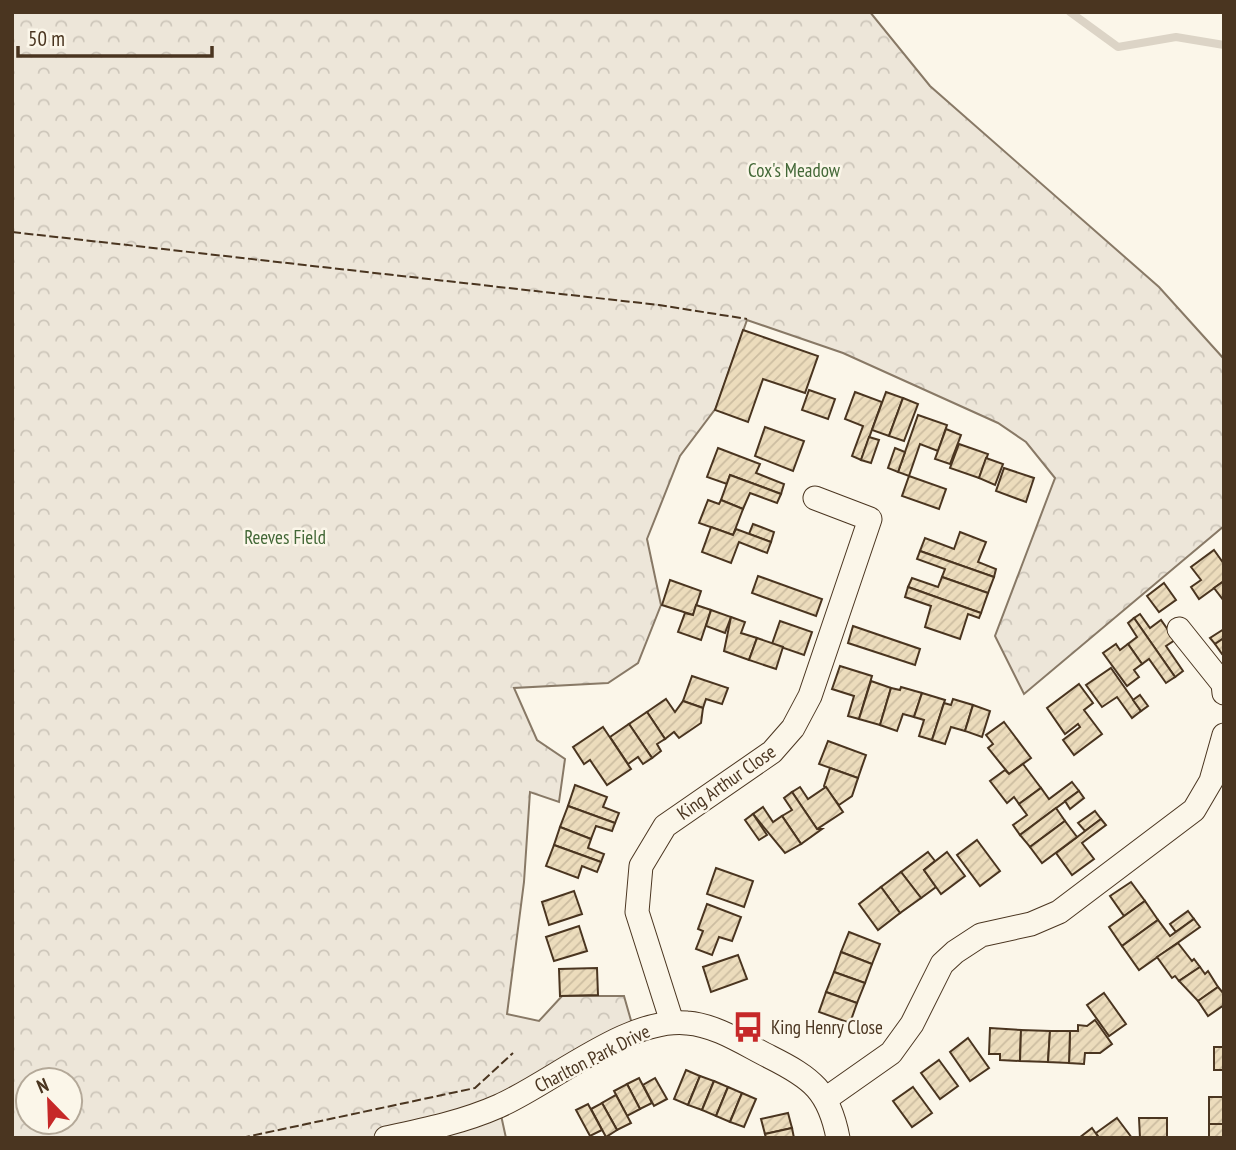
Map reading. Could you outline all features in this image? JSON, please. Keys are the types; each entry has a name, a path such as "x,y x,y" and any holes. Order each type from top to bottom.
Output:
{"street":[{"name":"King Arthur Close","path":"672,1022 638,912 641,866 665,826 772,751 803,713 870,519 815,498"},
{"path":"1179,629 1223,684 1224,693"},
{"path":"838,1138 827,1098 891,1053 912,1024 943,964 954,952 981,935 1031,924 1059,912 1194,810 1214,773 1224,735"},
{"name":"Charlton Park Drive","path":"386,1138 432,1129 499,1106 634,1031 672,1022 710,1028 763,1053 799,1071 827,1098"}],"green space":[{"path":"12,12 870,12 930,86 1159,287 1224,359 1224,526 1024,694 995,636 1055,478 1026,442 998,423 843,353 747,320 716,408 680,456 647,539 661,605 638,663 608,683 514,688 537,740 565,759 559,802 530,792 524,882 507,1014 539,1021 562,996 624,996 634,1031 499,1106 386,1138 12,1138"},
{"path":"499,1106 506,1138 386,1138"}],"building":[{"path":"743,330 818,356 805,393 763,379 748,422 715,410"},
{"path":"809,390 835,399 828,419 802,410"},
{"path":"855,392 882,402 861,460 852,456 863,426 845,419"},
{"path":"886,392 903,398 889,436 872,430"},
{"path":"903,398 918,404 904,441 889,436"},
{"path":"918,415 947,425 938,451 920,444 909,476 898,472"},
{"path":"765,427 804,441 793,471 755,456"},
{"path":"946,429 961,435 950,464 935,459"},
{"path":"869,437 879,440 871,463 861,460"},
{"path":"959,444 988,454 979,478 950,468"},
{"path":"718,448 760,464 756,473 784,484 781,494 730,475 727,484 707,477"},
{"path":"895,448 905,452 898,472 888,468"},
{"path":"986,458 1003,464 995,485 979,478"},
{"path":"1004,468 1034,478 1026,502 996,491"},
{"path":"730,475 781,494 777,503 750,493 743,509 721,500"},
{"path":"909,476 946,489 939,509 902,496"},
{"path":"708,500 719,504 721,500 743,509 733,535 699,523"},
{"path":"753,524 774,532 771,542 749,534"},
{"path":"711,527 733,535 736,529 771,542 767,553 739,542 731,563 702,552"},
{"path":"960,532 986,542 978,562 996,569 994,577 920,551 925,538 954,549"},
{"path":"1214,550 1224,564 1224,581 1199,599 1191,587 1201,580 1191,567"},
{"path":"920,551 994,577 988,593 942,577 945,569 917,559"},
{"path":"758,576 822,599 816,616 752,593"},
{"path":"942,577 988,593 981,613 908,587 912,578 938,587"},
{"path":"670,580 701,591 693,615 662,605"},
{"path":"1224,581 1224,601 1214,588"},
{"path":"1164,583 1176,600 1159,612 1147,596"},
{"path":"908,587 981,613 979,618 968,614 960,639 925,627 931,606 905,597"},
{"path":"696,605 711,610 701,640 678,632 685,613 693,615"},
{"path":"711,610 731,617 725,633 706,626"},
{"path":"1140,614 1150,628 1161,620 1175,640 1166,646 1183,671 1175,677 1134,618"},
{"path":"731,617 745,622 741,633 757,638 749,660 724,651"},
{"path":"1134,618 1175,677 1166,683 1149,659 1142,664 1128,644 1137,637 1128,623"},
{"path":"780,621 812,632 804,655 772,644"},
{"path":"853,626 920,649 915,665 848,643"},
{"path":"1224,629 1224,638 1215,644 1210,638"},
{"path":"757,638 783,647 776,669 749,660"},
{"path":"1224,638 1224,653 1222,654 1215,644"},
{"path":"1116,644 1120,650 1128,644 1142,664 1134,670 1139,677 1127,686 1103,653"},
{"path":"840,666 872,676 859,719 848,716 854,696 832,689"},
{"path":"1111,668 1141,711 1132,718 1117,697 1102,707 1086,685"},
{"path":"692,676 728,688 722,704 706,699 703,708 683,701"},
{"path":"871,681 891,688 880,725 859,719"},
{"path":"1079,684 1093,703 1084,710 1102,734 1074,755 1063,740 1080,727 1078,724 1065,734 1047,708"},
{"path":"901,687 922,693 914,717 903,714 897,731 880,725 891,688 900,690"},
{"path":"922,693 945,700 932,740 919,736 924,720 914,717"},
{"path":"1140,695 1148,706 1141,711 1133,700"},
{"path":"666,699 675,712 683,701 703,708 701,723 679,738 674,732 665,739 647,712"},
{"path":"953,699 973,705 965,731 951,727 945,744 932,740 944,703 951,705"},
{"path":"973,705 990,711 982,737 965,731"},
{"path":"647,712 665,739 657,744 661,751 652,758 629,724"},
{"path":"1004,722 1031,758 1009,774 988,748 993,744 986,735"},
{"path":"629,724 652,758 643,764 638,757 628,764 610,737"},
{"path":"603,727 631,769 607,785 590,760 584,764 573,747"},
{"path":"828,741 866,755 858,778 819,764"},
{"path":"1023,764 1041,788 1019,804 1014,797 1007,803 990,781 1005,770 1009,774"},
{"path":"830,768 858,778 852,796 839,805 824,786"},
{"path":"1072,782 1079,791 1020,835 1013,825 1027,815 1019,804 1041,788 1049,799"},
{"path":"575,785 607,797 603,807 619,813 615,823 568,806"},
{"path":"800,787 808,799 826,787 843,812 817,829 792,792"},
{"path":"1079,791 1084,798 1070,809 1065,801"},
{"path":"792,792 817,829 822,829 801,844 782,816 792,810 784,798"},
{"path":"568,806 615,823 612,831 596,826 591,839 560,827"},
{"path":"763,807 773,822 782,816 801,844 785,853 753,814"},
{"path":"1056,808 1065,821 1030,847 1020,835"},
{"path":"1095,811 1101,819 1085,831 1078,823"},
{"path":"753,814 767,835 759,840 745,820"},
{"path":"1101,819 1106,825 1082,843 1094,859 1072,875 1056,853"},
{"path":"1065,821 1077,837 1042,863 1030,847"},
{"path":"560,827 591,839 588,848 604,854 601,862 554,845"},
{"path":"977,840 1000,871 980,886 957,855"},
{"path":"554,845 601,862 597,872 582,866 578,878 546,866"},
{"path":"928,852 935,861 924,870 936,887 921,898 901,872"},
{"path":"947,852 965,876 941,894 924,870"},
{"path":"716,868 753,881 744,907 707,894"},
{"path":"901,872 921,898 900,913 881,887"},
{"path":"1131,882 1145,901 1124,916 1110,896"},
{"path":"881,887 900,913 878,930 859,904"},
{"path":"574,891 582,914 549,925 542,902"},
{"path":"1145,901 1158,920 1122,946 1109,927"},
{"path":"707,904 741,917 732,941 719,937 712,955 696,949 703,931 698,929"},
{"path":"1188,911 1194,919 1176,932 1170,924"},
{"path":"1194,919 1200,927 1139,970 1122,946 1158,920 1170,936"},
{"path":"579,926 587,951 554,961 546,937"},
{"path":"849,932 880,944 872,964 841,952"},
{"path":"1178,943 1200,967 1179,981 1175,976 1172,978 1157,957"},
{"path":"841,952 872,964 865,983 834,972"},
{"path":"738,955 747,979 711,992 703,967"},
{"path":"1200,967 1205,974 1208,971 1218,987 1198,1001 1179,981"},
{"path":"597,968 598,995 560,996 559,969"},
{"path":"834,972 865,983 857,1003 826,992"},
{"path":"1218,987 1224,994 1224,1005 1208,1016 1198,1001"},
{"path":"826,992 857,1003 850,1023 819,1012"},
{"path":"1104,993 1126,1024 1109,1036 1087,1005"},
{"path":"1095,1020 1112,1044 1100,1053 1085,1053 1084,1064 1069,1063 1070,1031 1078,1031 1078,1025 1087,1026"},
{"path":"990,1028 1021,1030 1020,1061 1000,1060 1000,1054 989,1054"},
{"path":"1021,1030 1050,1031 1048,1062 1020,1061"},
{"path":"1050,1031 1070,1031 1069,1063 1048,1062"},
{"path":"968,1038 989,1068 970,1081 950,1052"},
{"path":"1214,1047 1224,1047 1224,1070 1214,1070"},
{"path":"939,1060 958,1086 940,1099 921,1073"},
{"path":"686,1070 700,1076 688,1105 674,1099"},
{"path":"700,1076 714,1081 702,1110 688,1105"},
{"path":"639,1078 652,1103 640,1109 627,1084"},
{"path":"655,1078 667,1099 654,1106 643,1085"},
{"path":"714,1081 728,1087 716,1116 702,1110"},
{"path":"627,1084 640,1109 627,1116 614,1091"},
{"path":"728,1087 742,1093 730,1122 716,1116"},
{"path":"913,1087 932,1113 912,1127 893,1101"},
{"path":"742,1093 756,1099 744,1127 730,1122"},
{"path":"616,1095 631,1123 617,1130 602,1103"},
{"path":"1209,1097 1224,1097 1224,1124 1209,1124"},
{"path":"602,1103 617,1130 606,1137 591,1109"},
{"path":"588,1104 602,1130 590,1136 576,1110"},
{"path":"788,1113 792,1128 765,1134 761,1119"},
{"path":"1117,1118 1132,1138 1099,1138 1096,1133"},
{"path":"1139,1118 1167,1118 1167,1138 1140,1138"},
{"path":"1209,1124 1224,1124 1224,1138 1209,1138"},
{"path":"792,1128 794,1138 766,1138 765,1134"},
{"path":"1092,1128 1099,1138 1079,1138"}],"waterway":[{"path":"1070,12 1118,47 1176,37 1224,45"}],"fence":[{"path":"12,232 659,305 747,319"},
{"path":"241,1138 475,1088 513,1053"}],"place":[{"name":"King Henry Close","path":"748,1027"}],"park label":[{"name":"Cox's Meadow","path":"794,170"},
{"name":"Reeves Field","path":"285,537"}]}
